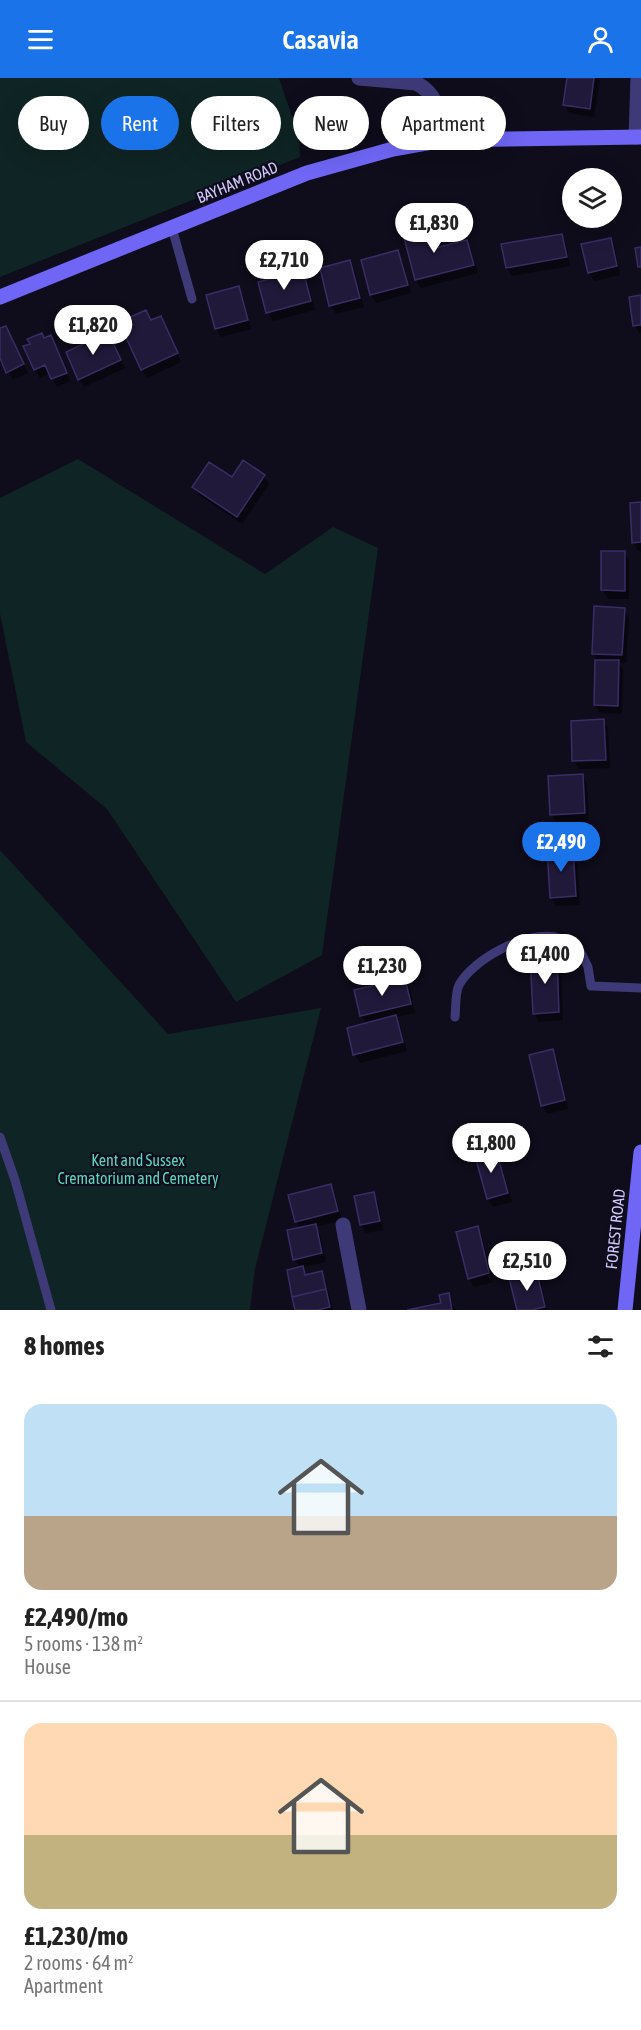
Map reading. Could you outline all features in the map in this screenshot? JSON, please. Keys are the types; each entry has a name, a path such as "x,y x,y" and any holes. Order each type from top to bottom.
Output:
{"main road":[{"name":"BAYHAM ROAD","path":"506,139 639,137"},
{"name":"BAYHAM ROAD","path":"0,297 307,172 389,150"},
{"name":"FOREST ROAD","path":"625,1310 641,1152"}],"street":[{"path":"359,78 416,83 433,96"},
{"path":"638,78 639,137"},
{"path":"343,1225 359,1310"}],"lane":[{"path":"172,228 192,299"},
{"path":"455,1017 458,986 470,971 495,951 527,938 553,936 577,945 588,967 591,986 641,988"},
{"path":"0,1137 15,1180 51,1310"}],"green space":[{"path":"0,78 279,78 293,119 293,150 300,150 300,157 0,277"},
{"path":"78,459 265,574 333,527 378,548 322,955 236,1002 107,809 26,742 0,614 0,498"},
{"name":"Kent and Sussex Crematorium and Cemetery","path":"0,850 168,1034 321,1008 255,1269 250,1310 0,1310"}],"building":[{"path":"567,78 594,78 590,109 563,105"},
{"path":"425,224 431,249 467,240 474,265 415,280 402,230"},
{"path":"562,234 567,257 506,268 501,244"},
{"path":"611,238 617,266 588,273 581,244"},
{"path":"641,247 641,267 638,267 635,248"},
{"path":"398,250 408,285 370,295 361,260"},
{"path":"350,260 360,298 329,306 320,268"},
{"path":"303,270 311,301 266,313 258,282"},
{"path":"239,286 248,320 215,329 206,295"},
{"path":"641,295 641,325 633,326 629,297"},
{"path":"146,310 151,320 161,316 178,353 141,370 119,322"},
{"path":"6,326 24,364 6,373 0,358 0,328"},
{"path":"108,332 121,360 78,380 66,352"},
{"path":"42,333 44,338 51,335 67,373 51,379 45,365 34,370 23,346 30,344 27,339"},
{"path":"243,460 265,475 237,517 192,487 209,462 232,477"},
{"path":"641,502 641,542 632,543 630,503"},
{"path":"601,551 625,551 625,591 601,590"},
{"path":"594,606 625,608 622,655 592,654"},
{"path":"595,660 619,660 618,706 594,705"},
{"path":"604,719 606,760 572,761 571,721"},
{"path":"583,774 585,813 550,815 548,776"},
{"path":"573,848 576,896 550,898 547,849"},
{"path":"557,956 559,1012 533,1014 530,957"},
{"path":"405,978 411,1004 360,1016 354,990"},
{"path":"396,1015 403,1042 353,1055 347,1028"},
{"path":"553,1049 565,1100 541,1106 529,1055"},
{"path":"496,1150 508,1193 487,1199 475,1156"},
{"path":"331,1184 338,1211 295,1222 288,1195"},
{"path":"374,1192 380,1221 360,1225 354,1196"},
{"path":"316,1224 322,1253 293,1260 287,1230"},
{"path":"478,1226 489,1273 468,1279 456,1232"},
{"path":"303,1266 305,1275 322,1271 326,1289 292,1297 287,1270"},
{"path":"537,1272 545,1307 517,1310 509,1278"},
{"path":"326,1289 330,1307 318,1310 295,1310 292,1297"},
{"path":"449,1293 452,1310 407,1310 441,1303 439,1295"}]}
